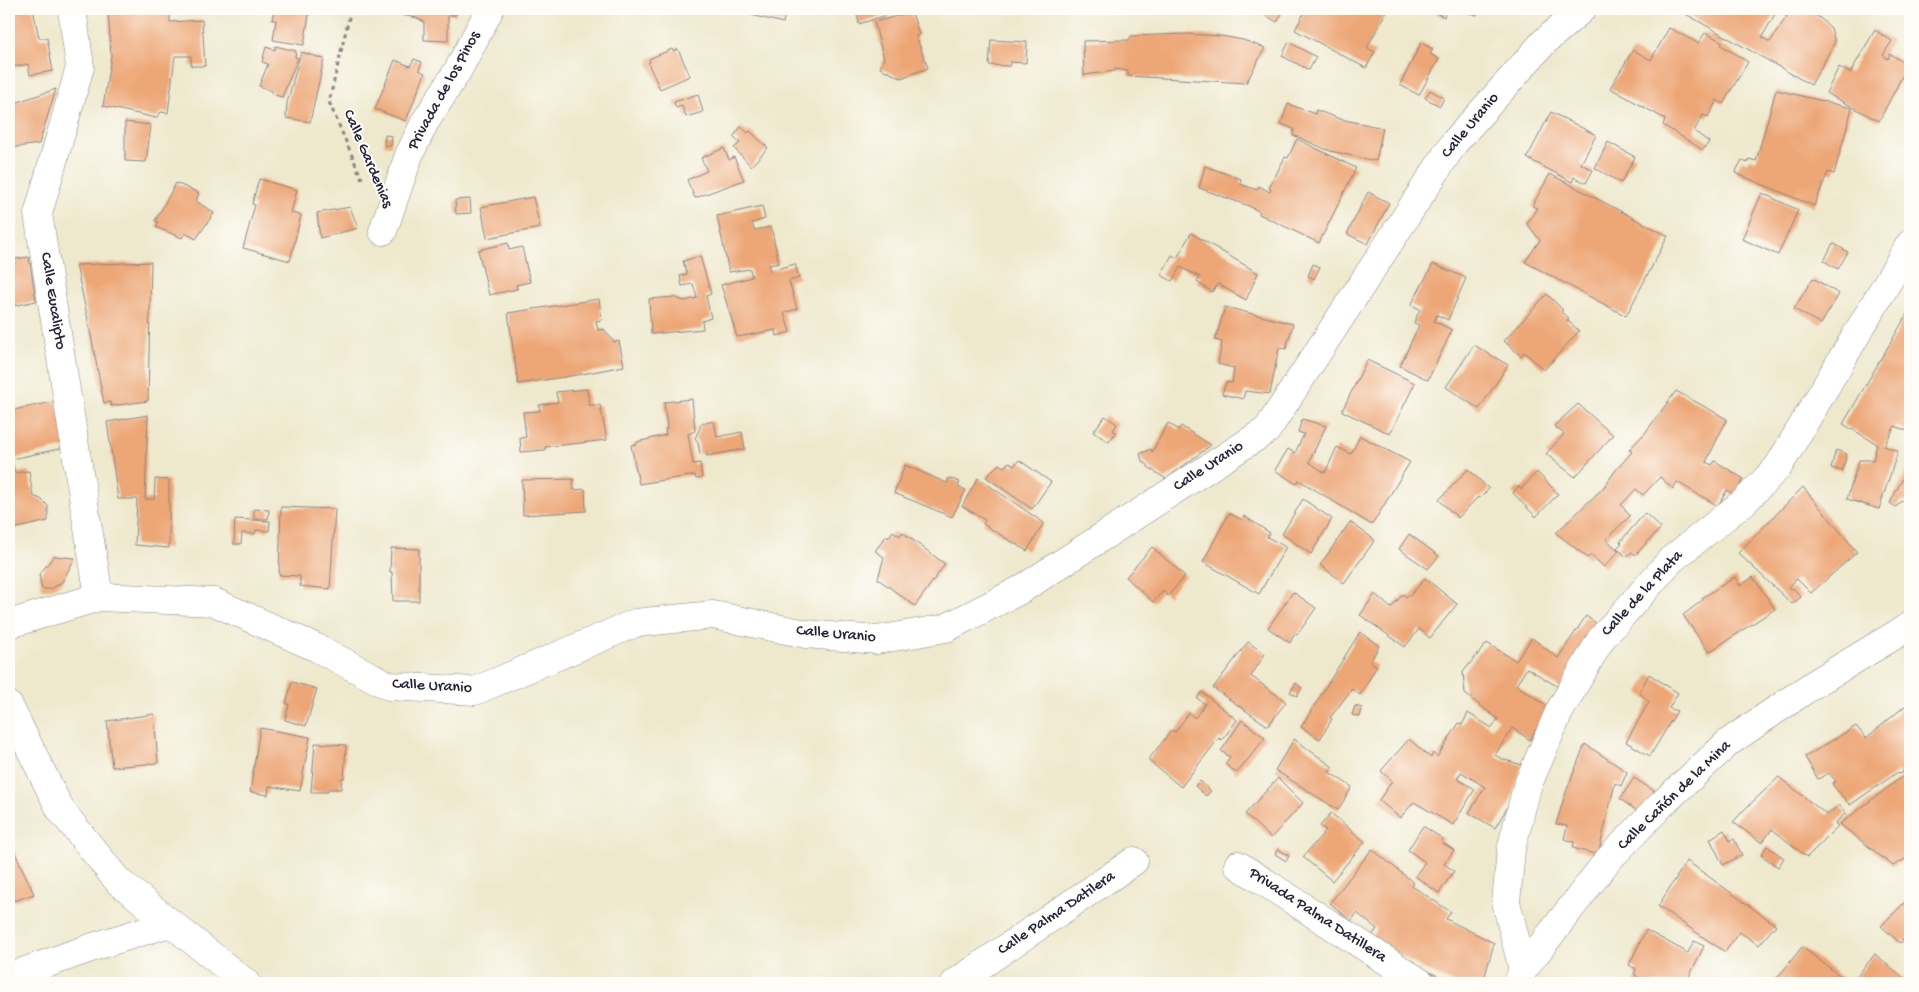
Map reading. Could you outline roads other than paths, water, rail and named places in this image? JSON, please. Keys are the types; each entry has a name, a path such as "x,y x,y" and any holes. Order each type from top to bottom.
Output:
{"street":[{"name":"Calle Eucalipto","path":"72,9 80,67 38,214 100,597"},
{"name":"Privada de los Pinos","path":"384,231 409,155 425,122 458,70 490,9"},
{"name":"Calle Uranio","path":"9,624 100,597 214,602 317,648 388,686 475,691 635,623 713,615 806,634 877,640 946,628 1022,589 1266,430 1454,143 1544,42 1582,9"},
{"name":"Calle de la Plata","path":"1520,977 1506,902 1511,850 1527,787 1559,712 1601,639 1671,560 1745,501 1778,467 1910,244"},
{"name":"Calle Cañón de la Mina","path":"1520,977 1608,860 1662,804 1730,742 1814,684 1910,626"},
{"path":"9,706 60,809 118,881 246,983"},
{"name":"Calle Palma Datilera","path":"955,983 1134,861"},
{"name":"Privada Palma Datillera","path":"1238,865 1421,983"},
{"path":"9,977 96,946 170,923"}]}
